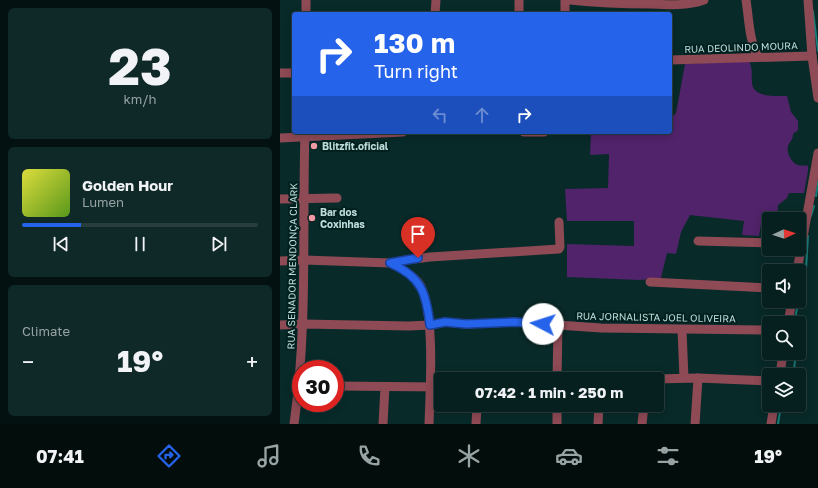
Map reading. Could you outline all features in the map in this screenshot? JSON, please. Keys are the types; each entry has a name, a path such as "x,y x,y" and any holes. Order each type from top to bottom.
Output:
{"street":[{"path":"306,0 306,12"},
{"path":"435,12 436,0"},
{"path":"519,0 519,12"},
{"path":"565,0 565,12"},
{"path":"570,0 608,4 686,4 704,0"},
{"path":"746,0 754,49 758,57"},
{"path":"808,0 812,56 818,98"},
{"name":"RUA DEOLINDO MOURA","path":"672,60 812,56"},
{"path":"280,73 292,73"},
{"path":"280,138 326,134"},
{"name":"RUA SENADOR MENDONÇA CLARK","path":"301,360 305,135"},
{"path":"806,217 818,153"},
{"path":"280,199 337,198"},
{"path":"280,261 304,260 390,263 430,257 560,249 560,222"},
{"path":"698,241 762,243"},
{"path":"390,263 418,282 424,294 430,325 429,424"},
{"path":"650,282 762,288"},
{"name":"RUA JORNALISTA JOEL OLIVEIRA","path":"280,325 409,326 430,325 445,322 466,324 514,322 602,328 762,330"},
{"path":"557,372 558,326"},
{"path":"682,330 684,378"},
{"path":"695,424 698,378"},
{"path":"664,379 698,378 762,381"},
{"path":"344,386 434,387"},
{"path":"383,424 385,387"},
{"name":"RUA SENADOR MENDONÇA CLARK","path":"294,424 296,412"},
{"path":"476,424 477,412"},
{"path":"557,412 557,424"},
{"path":"598,412 598,424"},
{"path":"642,424 643,412"},
{"path":"771,424 773,412"}],"shaded area":[{"path":"749,60 753,87 756,91 765,95 787,96 791,112 798,121 798,130 793,134 788,149 789,155 794,162 798,165 808,166 804,193 789,193 787,198 778,205 778,212 762,212 759,236 742,235 744,221 690,215 681,232 676,254 667,253 661,278 640,280 567,277 567,244 634,246 634,221 567,221 565,189 608,188 609,154 590,155 591,134 672,134 672,117 676,113 685,64"}],"waterway":[{"path":"813,11 818,51"},
{"path":"816,196 818,182"},
{"path":"811,216 814,206"},
{"path":"795,316 806,269 808,236"},
{"path":"794,368 795,360"},
{"path":"778,424 780,412"}],"place":[{"name":"Blitzfit.oficial","path":"314,146"},
{"name":"Bar dos Coxinhas","path":"312,218"}],"route":[{"path":"418,258 390,263 409,274 418,282 424,294 430,325 445,322 466,324 514,322 543,324"}]}
